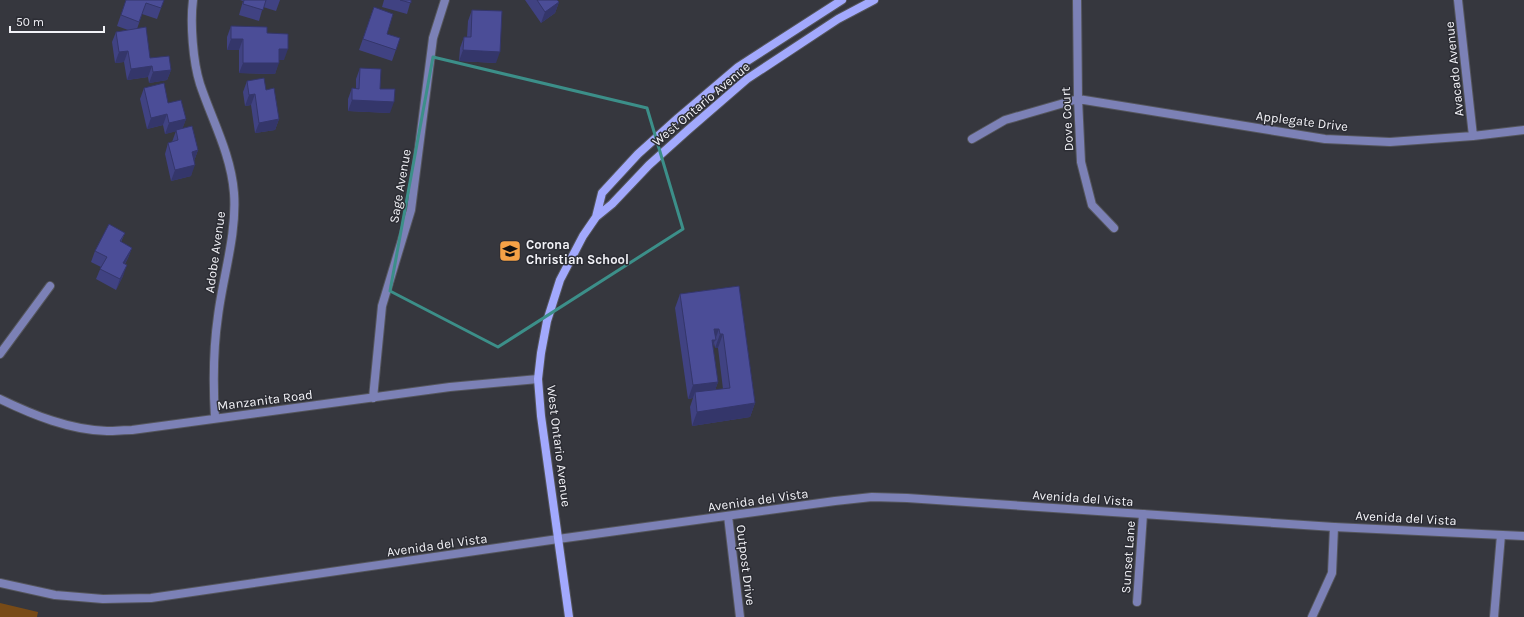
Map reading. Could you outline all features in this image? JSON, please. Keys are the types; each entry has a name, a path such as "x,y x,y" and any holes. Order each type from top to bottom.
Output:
{"main road":[{"name":"West Ontario Avenue","path":"596,217 602,193 638,154 672,123 738,67 842,0"},
{"name":"West Ontario Avenue","path":"569,617 541,416 538,379 547,321 560,280 583,236 596,217 612,204 649,165 747,79 838,19 874,0"}],"street":[{"name":"Adobe Avenue","path":"193,0 191,15 194,49 200,83 231,169 234,194 234,218 217,317 213,378 215,418"},
{"name":"Sage Avenue","path":"373,398 382,306 411,210 433,38 445,0"},
{"name":"Dove Court","path":"1076,0 1081,162 1092,205 1114,228"},
{"name":"Avacado Avenue","path":"1458,0 1473,136"},
{"name":"Applegate Drive","path":"1078,99 1325,139 1390,142 1473,136 1524,130"},
{"path":"972,139 1005,120 1078,99"},
{"path":"0,354 50,286"},
{"name":"Manzanita Road","path":"0,399 53,421 84,428 107,431 132,430 450,387 538,379"},
{"name":"Avenida del Vista","path":"0,583 55,595 103,599 150,598 558,539 872,497 1009,504 1334,527 1524,536"},
{"name":"Sunset Lane","path":"1137,602 1143,514"},
{"name":"Outpost Drive","path":"728,516 740,617"},
{"path":"1312,617 1332,573 1334,527"},
{"path":"1494,617 1501,535"}],"highlighted area":[{"path":"433,57 647,108 683,229 498,347 390,291"}],"shaded area":[{"path":"0,603 38,612 37,617 0,617"}],"building":[{"path":"126,0 164,0 161,8 146,3 139,22 121,15"},
{"path":"244,0 266,0 263,10 243,4"},
{"path":"400,0 411,0 411,3"},
{"path":"537,0 557,0 559,2 545,12"},
{"path":"374,7 393,14 387,34 400,38 396,50 363,39"},
{"path":"472,10 502,11 500,52 463,50 464,37 471,37"},
{"path":"231,26 267,27 267,33 288,34 288,49 279,49 279,63 243,63 243,39 231,39"},
{"path":"146,27 150,58 169,56 171,70 153,72 152,66 131,69 128,51 119,52 116,32"},
{"path":"360,68 381,69 380,89 395,89 394,102 352,100 352,88 359,89"},
{"path":"264,78 266,90 274,88 279,119 259,123 255,94 249,95 247,81"},
{"path":"164,83 168,103 181,100 186,119 169,123 167,114 151,118 144,88"},
{"path":"192,126 198,150 192,152 195,165 175,170 168,143 178,140 176,130"},
{"path":"109,224 125,233 120,241 132,248 123,263 127,265 120,279 100,269 107,257 95,251"},
{"path":"739,286 755,403 697,412 695,392 730,388 723,334 720,334 719,329 714,329 716,340 712,340 718,382 693,385 680,294"}],"place":[{"name":"Corona Christian School","path":"510,251"}]}
